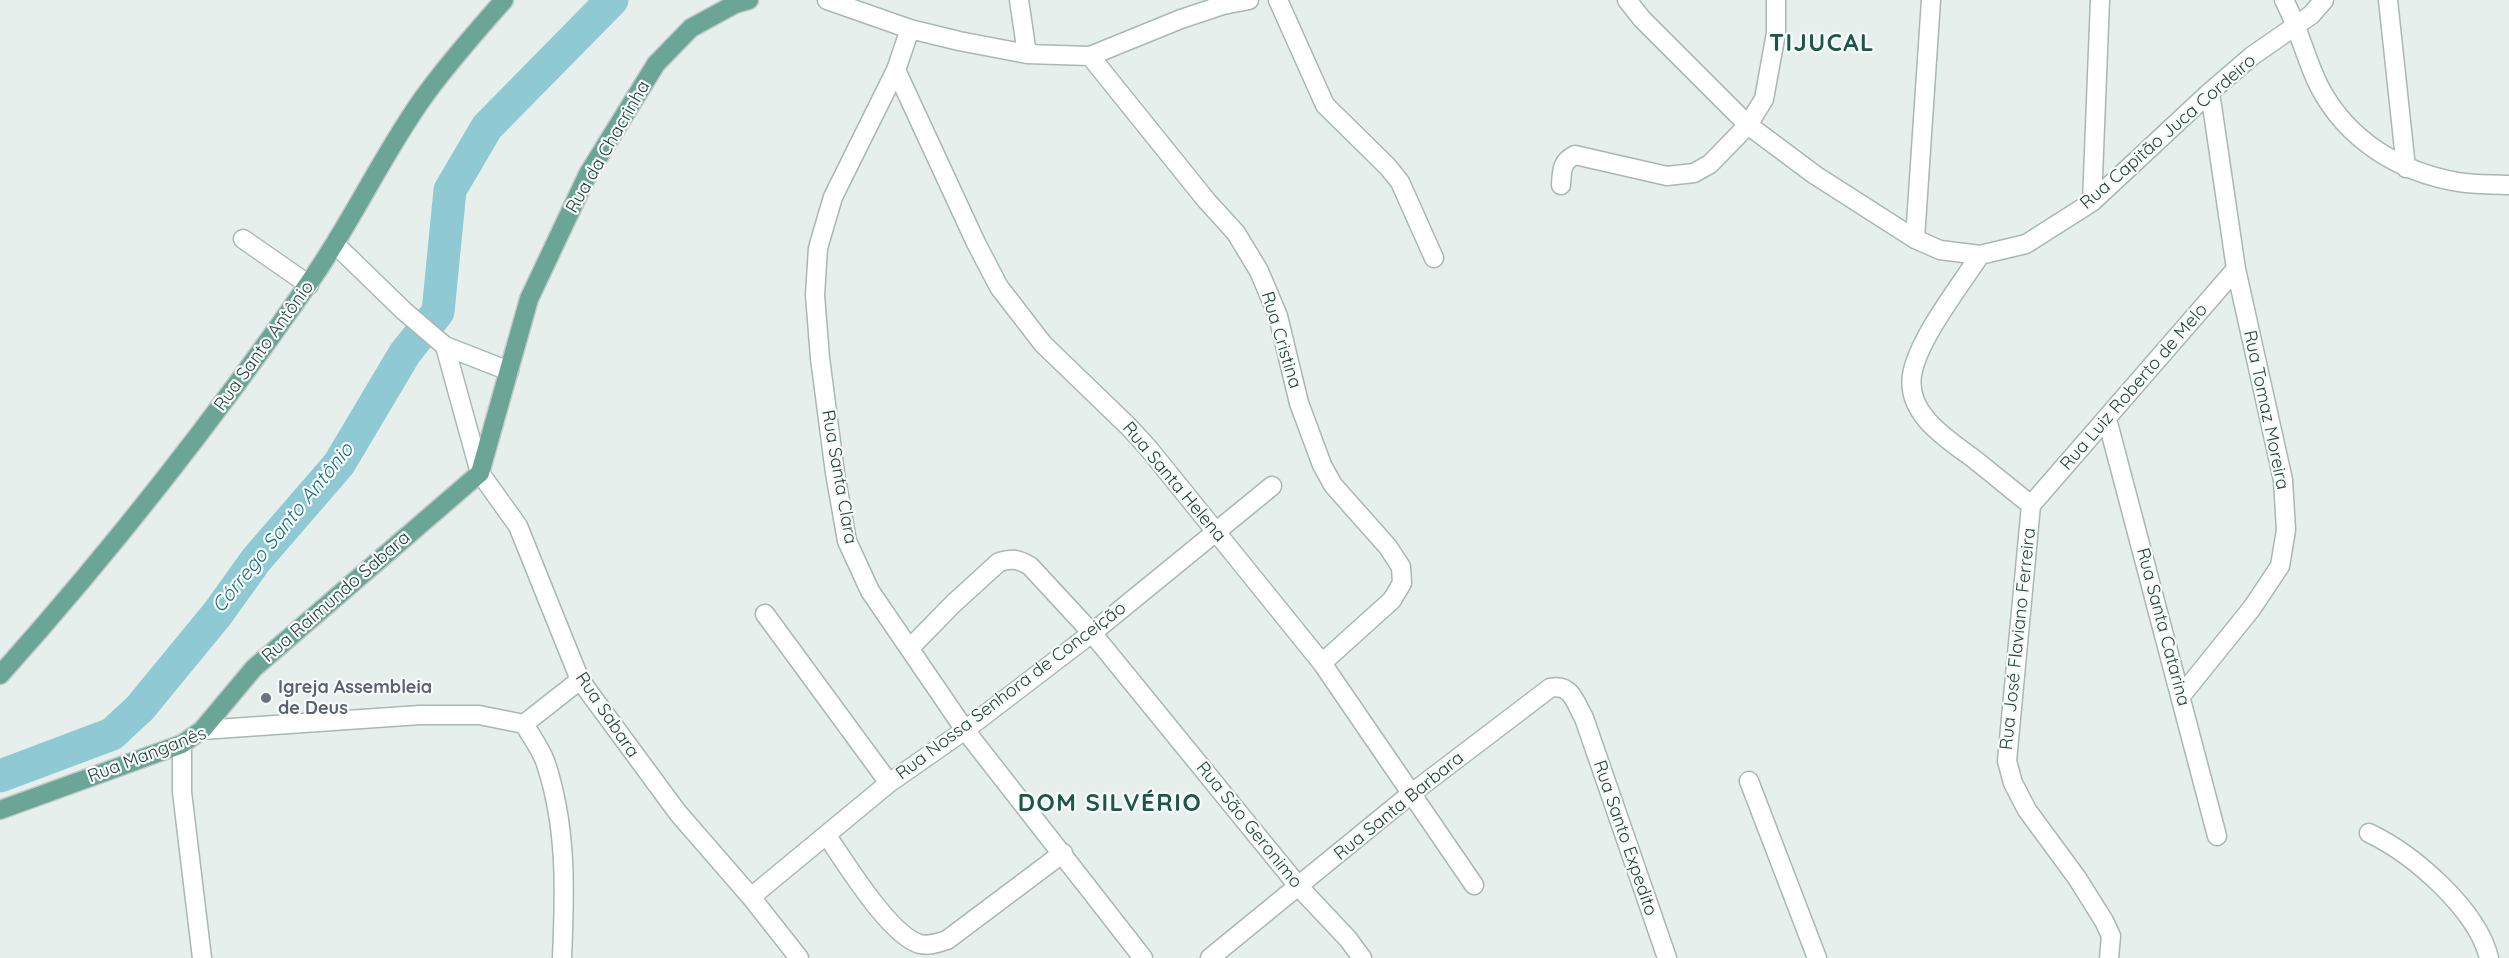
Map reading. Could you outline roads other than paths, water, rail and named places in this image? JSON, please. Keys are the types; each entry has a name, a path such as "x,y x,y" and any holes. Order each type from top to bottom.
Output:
{"main road":[{"name":"Rua Santo Antônio","path":"0,675 165,481 336,245 364,192 423,98 464,45 504,0"},
{"name":"Rua da Chacrinha","path":"509,371 529,298 588,174 656,64 691,27 735,4 749,0"},
{"path":"480,473 509,371"},
{"name":"Rua Raimundo Sabara","path":"202,730 254,668 480,473"},
{"name":"Rua Manganês","path":"0,810 182,744 202,730"}],"street":[{"path":"827,0 910,29 1027,54 1090,56 1181,19 1223,5 1249,0"},
{"path":"1018,0 1027,54"},
{"path":"1278,0 1325,105 1388,166 1400,182 1434,258"},
{"name":"Rua Capitão Juca Cordeiro","path":"1627,0 1642,19 1748,125 1815,175 1914,239 1941,250 1980,255 2026,244 2092,202 2210,92 2252,56 2311,15 2324,0"},
{"path":"1561,186 1562,170 1566,160 1575,155 1667,176 1694,173 1710,164 1748,125 1764,99 1776,33 1776,0"},
{"path":"1914,239 1931,0"},
{"path":"2092,202 2100,0"},
{"path":"2284,0 2297,24 2319,86 2346,125 2372,148 2406,168 2459,182 2509,185"},
{"path":"2388,0 2406,168"},
{"name":"Rua Santa Clara","path":"910,29 896,70 833,197 818,248 815,295 835,473 847,541 870,591 965,730 1143,958"},
{"name":"Rua Cristina","path":"1090,56 1206,200 1236,233 1259,271 1278,316 1299,403 1322,465 1333,485 1389,547 1401,567 1402,583 1392,600 1322,663"},
{"name":"Rua Santa Helena","path":"896,70 976,243 999,287 1043,344 1136,434 1322,663 1474,885"},
{"name":"Rua Tomaz Moreira","path":"2181,696 2252,608 2280,566 2286,530 2283,480 2236,269 2210,92"},
{"path":"243,239 309,285"},
{"path":"336,245 404,311 442,343 509,371"},
{"path":"1980,255 1922,346 1912,374 1912,394 1924,416 1942,436 2031,505"},
{"name":"Rua Luiz Roberto de Melo","path":"2031,505 2236,269"},
{"path":"442,343 480,473"},
{"name":"Rua Santa Catarina","path":"2107,419 2217,836"},
{"name":"Rua Sabara","path":"480,473 518,526 580,680 671,804 751,897 799,958"},
{"name":"Rua Nossa Senhora de Conceição","path":"751,897 889,783 965,730 1092,633 1272,486"},
{"name":"Rua José Flaviano Ferreira","path":"2031,505 2007,761 2013,783 2027,810 2077,878 2104,921 2111,936 2109,958"},
{"name":"Rua São Geronimo","path":"910,648 952,604 999,562 1019,559 1030,566 1092,633 1299,887 1348,939 1362,958"},
{"path":"765,614 889,783"},
{"path":"562,958 566,881 559,812 544,759 524,724 580,680"},
{"name":"Rua Santa Barbara","path":"1210,958 1412,793 1550,688 1559,686 1567,689 1584,718"},
{"name":"Rua Manganês","path":"202,730 420,715 479,715 524,724"},
{"name":"Rua Santo Expedito","path":"1584,718 1667,958"},
{"path":"182,744 182,792 202,958"},
{"path":"1749,781 1817,958"},
{"path":"2369,833 2391,843 2409,856 2446,891 2470,919 2486,945 2489,958"},
{"path":"827,836 886,918 904,935 918,944 931,945 947,940 1063,853"}],"waterway":[{"name":"Córrego Santo Antônio","path":"0,776 112,734 140,708 218,613 256,560 339,464 405,353 438,312 450,190 487,127 612,0"}],"place":[{"name":"Igreja Assembleia de Deus","path":"266,698"}],"district":[{"name":"TIJUCAL","path":"1822,44"},
{"name":"DOM SILVÉRIO","path":"1110,804"}]}
